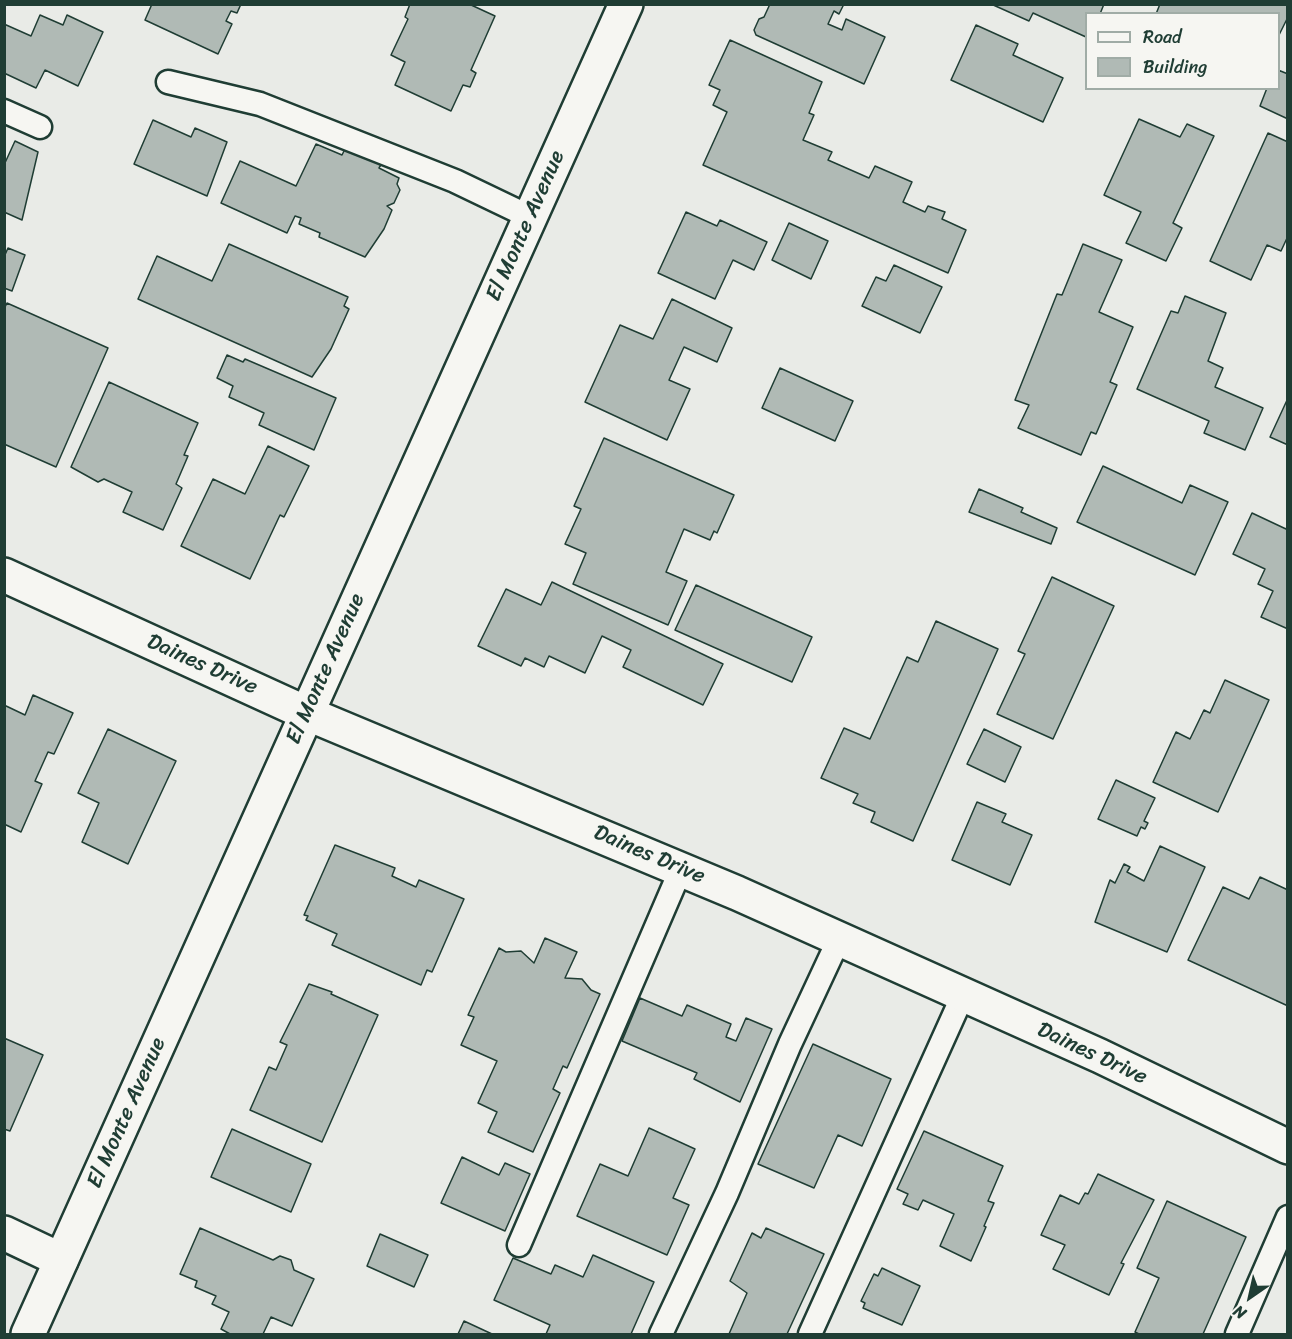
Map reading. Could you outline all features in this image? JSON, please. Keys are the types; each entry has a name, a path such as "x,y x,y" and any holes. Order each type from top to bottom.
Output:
{"street":[{"name":"El Monte Avenue","path":"28,1335 626,4"},
{"name":"Daines Drive","path":"4,575 306,713 681,868 1100,1056 1287,1147"},
{"path":"4,1233 61,1260"}],"lane":[{"path":"168,82 260,104 455,181 530,217"},
{"path":"4,111 40,127"},
{"path":"519,1245 681,868"},
{"path":"661,1335 727,1193 790,1044 839,939"},
{"path":"810,1335 963,995"},
{"path":"1237,1335 1287,1217"}],"building":[{"path":"152,4 241,4 237,13 231,11 226,21 232,24 218,54 145,20"},
{"path":"410,4 469,4 495,16 471,70 476,73 470,87 463,85 451,111 395,85 405,62 391,55 408,19 405,17"},
{"path":"770,4 844,4 839,14 834,11 828,24 842,30 846,19 885,37 864,84 756,35 754,30"},
{"path":"991,4 1104,4 1101,12 1085,12 1085,37 1033,13 1029,21"},
{"path":"1160,4 1288,4 1288,17 1280,33 1280,12 1157,12"},
{"path":"40,15 63,25 67,15 103,32 78,86 45,70 36,88 4,73 4,24 31,36"},
{"path":"976,25 1018,44 1013,55 1063,78 1043,122 951,80"},
{"path":"730,40 822,82 809,113 814,115 803,140 832,152 828,160 869,178 875,166 912,182 903,202 925,212 928,206 945,212 942,219 966,230 948,273 703,165 727,112 713,105 720,90 709,85"},
{"path":"1280,71 1288,74 1288,119 1260,106 1266,90 1280,90"},
{"path":"1139,119 1180,137 1187,124 1214,136 1173,223 1182,228 1166,261 1126,243 1141,212 1104,195"},
{"path":"153,120 191,137 195,128 227,142 207,196 134,164"},
{"path":"1268,133 1288,142 1288,236 1281,251 1267,245 1251,280 1210,261"},
{"path":"15,141 38,152 22,220 4,212 4,165"},
{"path":"316,144 342,155 346,147 382,163 379,168 399,178 397,184 400,190 394,203 387,206 392,210 384,229 365,257 319,237 320,233 299,224 301,218 295,216 287,233 221,203 240,161 296,186"},
{"path":"686,212 717,226 720,220 767,242 754,270 733,260 715,299 658,273"},
{"path":"789,223 828,241 811,279 772,260"},
{"path":"229,244 348,297 344,306 349,309 331,349 312,377 138,299 157,256 212,281"},
{"path":"1083,244 1122,260 1099,312 1133,327 1110,382 1117,385 1096,434 1091,432 1081,455 1018,428 1029,405 1015,400 1057,294 1062,295"},
{"path":"8,248 25,255 12,291 4,288 4,257"},
{"path":"894,265 942,287 920,333 862,306 876,277 886,281"},
{"path":"1185,296 1226,313 1208,361 1223,368 1215,387 1263,408 1245,450 1204,433 1209,421 1137,389 1171,311 1178,313"},
{"path":"672,299 732,328 717,362 684,347 669,380 690,389 667,440 585,402 620,325 653,339"},
{"path":"7,303 108,348 56,467 4,444 4,309"},
{"path":"227,355 243,362 245,359 336,398 314,450 259,425 264,413 229,397 233,386 217,378"},
{"path":"780,368 853,401 835,441 762,408"},
{"path":"109,382 198,423 184,455 188,456 176,484 182,488 163,530 123,512 132,492 104,479 98,482 71,467"},
{"path":"1288,398 1288,445 1270,437"},
{"path":"604,438 734,495 717,533 714,531 710,540 684,529 666,572 687,581 668,625 573,584 586,553 565,544 581,509 574,506"},
{"path":"268,446 309,466 284,517 280,515 250,579 181,546 213,479 245,494"},
{"path":"1103,466 1182,503 1190,485 1228,502 1195,575 1077,522"},
{"path":"979,489 1023,508 1021,512 1057,528 1051,544 969,512"},
{"path":"1252,513 1286,529 1288,525 1288,629 1261,617 1273,591 1258,584 1265,569 1233,554"},
{"path":"1052,577 1114,606 1053,739 997,714 1025,654 1018,651"},
{"path":"552,582 723,664 703,705 623,667 631,650 602,636 585,673 549,656 544,667 525,658 521,666 478,646 506,589 541,605"},
{"path":"696,585 812,637 792,682 675,630"},
{"path":"936,621 998,649 913,841 871,822 875,812 853,803 858,794 821,778 844,728 870,739 907,657 918,662"},
{"path":"1225,680 1269,700 1218,812 1153,782 1176,732 1190,739 1204,710 1210,713"},
{"path":"33,695 73,713 54,754 48,752 35,781 42,784 21,832 4,824 4,705 25,715"},
{"path":"108,729 176,761 128,864 82,842 99,803 78,793"},
{"path":"984,729 1021,747 1005,782 967,764"},
{"path":"1116,780 1155,798 1144,821 1148,823 1145,829 1141,827 1137,836 1098,819"},
{"path":"977,802 1006,814 1002,822 1032,835 1010,885 952,860"},
{"path":"335,845 395,868 392,876 416,887 419,880 464,899 432,972 427,970 421,985 332,945 337,934 306,920 308,916 304,915"},
{"path":"1160,846 1205,867 1167,952 1095,922 1110,880 1115,883 1124,864 1130,867 1127,872 1144,881"},
{"path":"1260,877 1288,890 1288,1006 1188,960 1223,887 1249,899"},
{"path":"545,938 577,952 565,978 582,979 591,990 600,994 567,1068 563,1066 553,1089 560,1093 533,1152 488,1132 497,1112 478,1103 497,1061 461,1045 474,1017 468,1015 499,948 506,952 521,951 534,963"},
{"path":"309,984 332,992 331,994 378,1015 322,1142 250,1110 269,1067 276,1070 287,1045 280,1042"},
{"path":"640,998 682,1016 687,1005 731,1024 726,1037 736,1041 746,1018 772,1029 740,1102 694,1079 697,1073 622,1041"},
{"path":"4,1038 43,1055 10,1131 4,1129"},
{"path":"813,1044 891,1079 862,1146 838,1135 814,1188 758,1164"},
{"path":"649,1128 695,1149 673,1198 689,1205 667,1255 577,1216 600,1164 628,1176"},
{"path":"232,1129 311,1164 291,1212 211,1177"},
{"path":"924,1131 1003,1166 988,1201 994,1203 984,1226 986,1227 971,1261 940,1246 954,1214 923,1200 918,1210 903,1204 908,1194 897,1189"},
{"path":"462,1157 499,1175 505,1163 530,1174 505,1231 441,1203"},
{"path":"1098,1174 1154,1200 1121,1263 1124,1264 1109,1295 1053,1269 1065,1245 1041,1235 1060,1195 1079,1204 1085,1193 1088,1194"},
{"path":"1167,1201 1246,1237 1203,1334 1139,1334 1135,1332 1159,1278 1137,1268"},
{"path":"200,1228 273,1260 280,1256 291,1260 294,1270 314,1279 292,1326 271,1317 263,1334 230,1334 221,1329 229,1312 212,1304 216,1296 195,1287 197,1281 180,1274"},
{"path":"766,1228 824,1254 787,1334 729,1334 747,1293 730,1281 752,1233 761,1238"},
{"path":"380,1234 428,1255 414,1287 367,1266"},
{"path":"593,1255 654,1282 631,1334 546,1334 550,1325 494,1300 513,1258 551,1274 555,1265 583,1277"},
{"path":"882,1268 920,1286 902,1325 863,1308 865,1303 861,1301 874,1274 878,1276"},
{"path":"464,1321 492,1334 458,1334"}]}
